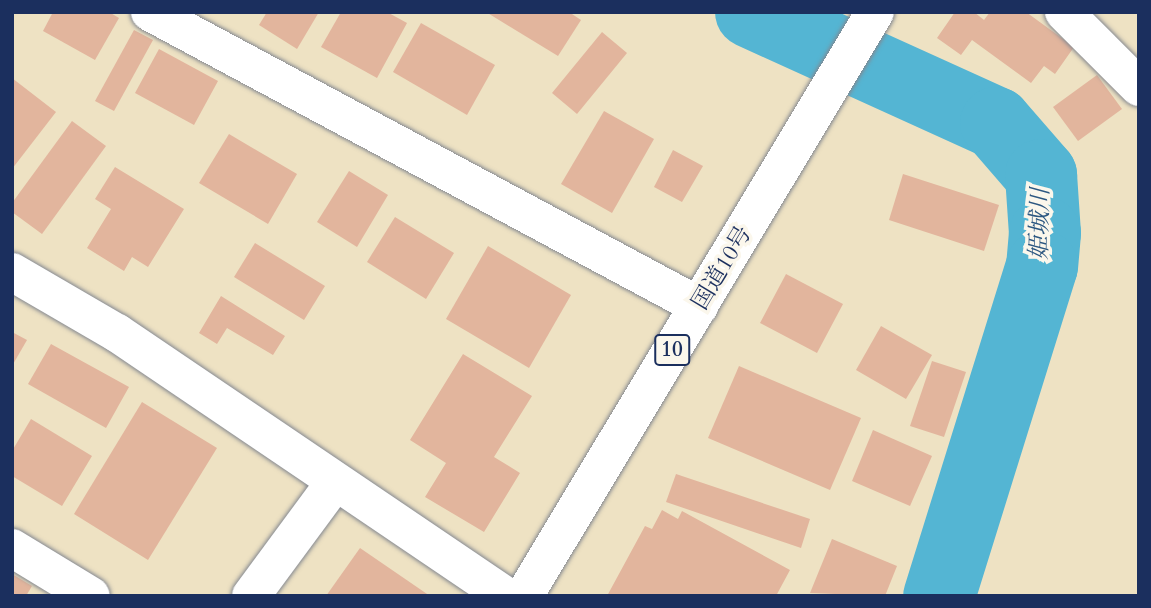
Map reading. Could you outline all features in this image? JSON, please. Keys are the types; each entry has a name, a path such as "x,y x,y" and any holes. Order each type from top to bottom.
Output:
{"main road":[{"path":"150,12 699,306"},
{"path":"1064,12 1139,87"},
{"name":"国道10号","path":"524,596 871,19"},
{"path":"12,272 117,333 505,596"},
{"path":"251,596 335,482"},
{"path":"12,548 91,596"}],"building":[{"path":"53,12 109,12 119,18 95,60 43,31"},
{"path":"267,12 319,12 297,49 259,25"},
{"path":"341,12 387,12 407,23 377,78 321,47"},
{"path":"486,12 569,12 581,20 558,56"},
{"path":"955,12 974,12 984,20 990,12 1026,12 1074,47 1055,74 1044,66 1031,83 972,40 961,55 937,38"},
{"path":"421,23 495,65 467,115 393,72"},
{"path":"134,30 153,40 114,111 95,101"},
{"path":"602,32 627,53 577,114 552,93"},
{"path":"159,49 218,81 194,125 135,93"},
{"path":"1097,75 1122,109 1078,141 1053,107"},
{"path":"12,78 56,112 12,169"},
{"path":"604,111 654,139 612,213 561,184"},
{"path":"72,121 106,146 42,234 12,212 12,203"},
{"path":"229,134 297,174 268,224 199,183"},
{"path":"673,150 703,166 682,202 654,187"},
{"path":"115,167 184,209 148,267 132,257 124,271 87,248 111,209 95,199"},
{"path":"349,171 388,195 357,247 317,222"},
{"path":"903,174 999,205 984,251 889,220"},
{"path":"395,217 454,253 426,299 367,262"},
{"path":"255,243 325,286 304,320 234,277"},
{"path":"488,246 571,295 529,368 446,319"},
{"path":"786,274 843,304 817,353 760,323"},
{"path":"221,296 285,336 273,355 227,328 217,344 199,333"},
{"path":"881,326 932,355 906,399 856,370"},
{"path":"12,332 27,340 12,366"},
{"path":"51,344 129,387 106,428 28,384"},
{"path":"463,354 532,396 494,457 520,473 484,532 425,497 446,463 410,440"},
{"path":"932,361 966,372 944,437 910,426"},
{"path":"739,366 861,418 830,490 708,438"},
{"path":"142,402 217,448 148,560 74,514"},
{"path":"31,419 92,456 62,506 12,476 12,451"},
{"path":"873,430 932,456 910,506 852,481"},
{"path":"676,474 810,519 801,548 666,502"},
{"path":"662,510 678,519 682,511 790,570 776,596 607,596 645,526 652,529"},
{"path":"832,539 897,566 885,596 810,593"},
{"path":"360,548 430,596 326,596"},
{"path":"12,574 32,586 26,596 12,596"}],"waterway":[{"name":"姫城川","path":"751,12 996,123 1041,175 1045,233 1042,266 939,596"}]}
